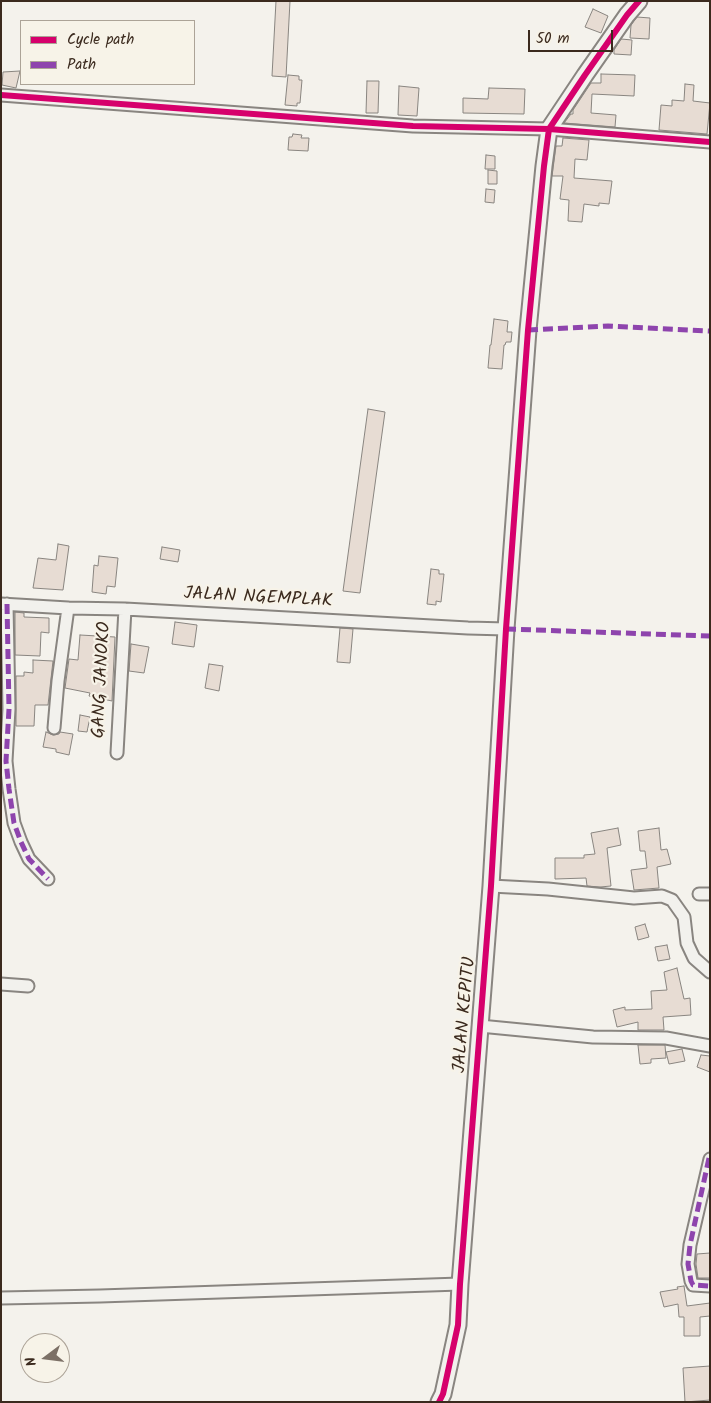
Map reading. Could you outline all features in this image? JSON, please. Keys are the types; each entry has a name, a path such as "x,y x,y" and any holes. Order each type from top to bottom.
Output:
{"street":[{"path":"549,129 627,15 639,1"},
{"path":"1,95 412,126 549,129 710,142"},
{"name":"JALAN KEPITU","path":"439,1402 443,1394 458,1325 491,886 506,629 528,330 549,129"},
{"path":"4,604 6,761 14,823 29,859 48,879"},
{"name":"JALAN NGEMPLAK","path":"4,604 68,608 125,608 506,629"},
{"path":"54,728 68,608"},
{"name":"GANG JANOKO","path":"117,753 125,608"},
{"path":"491,886 548,889 634,898 662,896 672,900 684,917 687,944 694,958 710,972"},
{"path":"1,984 28,986"},
{"path":"480,1026 593,1037 666,1038 710,1046"},
{"path":"710,1158 690,1245 688,1264 693,1285 710,1286"},
{"path":"1,1298 460,1284"}],"building":[{"path":"276,1 290,1 286,77 272,76"},
{"path":"593,9 608,16 601,33 585,27"},
{"path":"637,17 650,18 649,39 630,38 631,25"},
{"path":"621,39 632,40 631,55 614,54 614,50"},
{"path":"20,71 16,88 2,85 3,72"},
{"path":"601,74 635,75 634,96 592,94 591,113 616,115 615,127 564,123 573,114 573,110 591,83 601,83"},
{"path":"288,75 299,76 299,80 302,80 300,103 297,103 297,106 285,105"},
{"path":"367,81 379,81 378,113 366,113"},
{"path":"685,84 694,85 693,101 710,103 707,134 659,130 661,105 672,106 672,100 684,101"},
{"path":"399,86 419,88 417,116 398,115"},
{"path":"489,88 525,89 524,114 463,113 463,98 488,99"},
{"path":"293,134 302,135 301,138 309,138 308,151 288,150 289,137 292,137"},
{"path":"563,138 589,140 587,160 575,159 574,178 612,181 609,204 599,203 599,206 584,204 582,222 568,221 569,200 560,199 563,176 552,176 556,146 562,146"},
{"path":"486,155 495,156 495,169 485,169"},
{"path":"488,170 497,171 497,184 488,184"},
{"path":"486,189 495,190 494,203 485,202"},
{"path":"494,319 508,321 507,332 512,332 511,342 506,342 504,345 502,369 488,368"},
{"path":"368,409 385,412 360,593 343,591"},
{"path":"58,544 69,546 63,590 33,588 38,558 56,560"},
{"path":"162,547 180,550 178,562 160,559"},
{"path":"99,556 118,558 115,587 107,586 106,594 92,592 94,565 98,566"},
{"path":"431,569 439,570 439,574 444,574 441,602 436,601 436,605 427,604"},
{"path":"15,612 24,613 24,617 49,618 49,633 41,632 40,656 15,655"},
{"path":"175,622 197,625 194,647 172,644"},
{"path":"340,628 353,629 350,663 337,662"},
{"path":"80,635 115,637 112,701 89,696 90,693 65,688 69,659 78,660"},
{"path":"131,644 149,647 144,673 129,671"},
{"path":"33,660 53,661 48,705 35,705 34,726 16,726 16,676 24,676 24,672 33,673"},
{"path":"209,664 223,666 219,691 205,688"},
{"path":"80,715 90,717 87,732 78,731"},
{"path":"46,732 53,735 60,732 73,734 69,755 56,752 56,749 43,747"},
{"path":"618,828 621,845 607,848 611,886 587,886 586,878 555,879 555,858 584,858 584,855 595,854 591,833"},
{"path":"659,828 661,850 667,849 671,864 657,867 659,888 634,890 631,870 647,868 645,851 640,851 638,831"},
{"path":"645,924 649,937 638,940 635,927"},
{"path":"667,945 670,959 658,961 655,947"},
{"path":"677,968 684,999 690,998 691,1015 663,1017 664,1030 638,1030 638,1022 617,1027 613,1010 625,1007 625,1010 652,1009 651,991 667,990 664,972"},
{"path":"638,1045 665,1045 666,1058 651,1059 651,1063 640,1064"},
{"path":"682,1049 685,1061 669,1064 666,1052"},
{"path":"701,1055 710,1056 710,1072 697,1067"},
{"path":"710,1253 710,1278 698,1278 697,1254"},
{"path":"684,1286 687,1306 710,1303 710,1316 700,1317 700,1336 684,1336 684,1317 679,1317 678,1304 664,1307 660,1292"},
{"path":"710,1366 710,1400 685,1402 683,1368"}],"marked path":[{"path":"528,330 608,326 710,331"},
{"path":"7,604 9,709 6,761 14,823 29,859 48,879"},
{"path":"506,629 710,636"},
{"path":"709,1158 690,1245 688,1264 693,1285 710,1286"}],"cycle path":[{"path":"439,1402 443,1394 458,1325 491,886 506,629 528,330 549,129 627,15 639,1"},
{"path":"1,95 413,126 549,129 710,142"}]}
